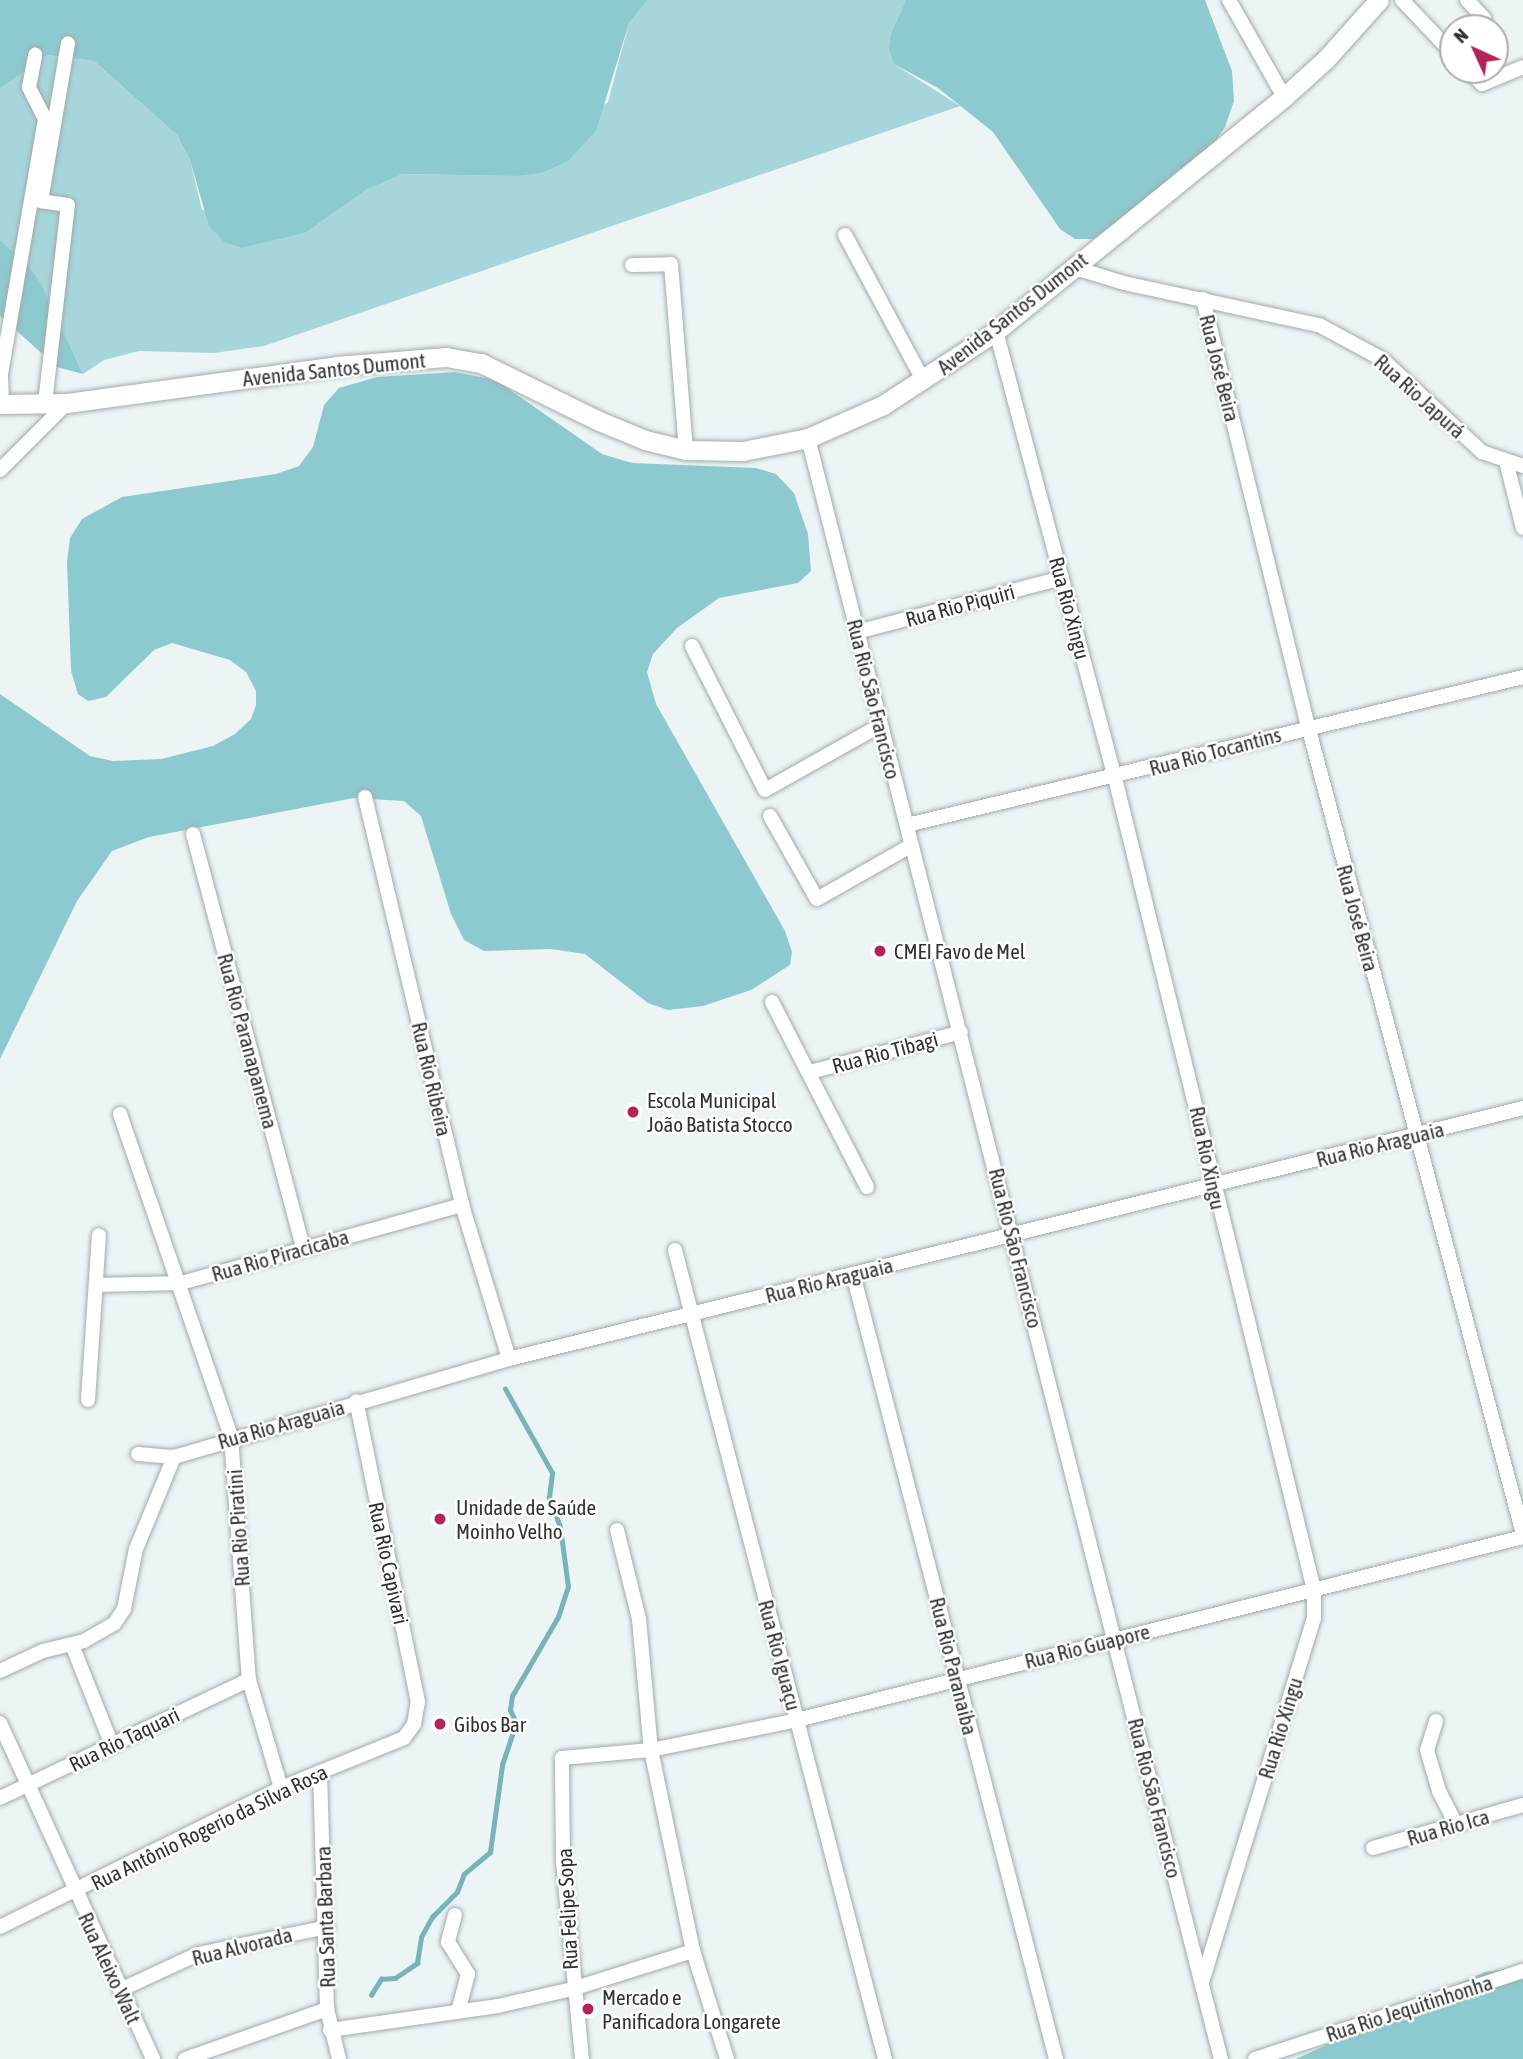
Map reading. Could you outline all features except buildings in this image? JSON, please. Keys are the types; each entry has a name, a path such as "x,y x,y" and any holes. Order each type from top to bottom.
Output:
{"street":[{"path":"1229,0 1284,97"},
{"name":"Avenida Santos Dumont","path":"1,404 67,403 336,366 446,357 481,363 598,421 645,440 686,450 743,451 808,438 924,382 996,331 1284,97 1326,59 1379,0"},
{"path":"1402,0 1439,39"},
{"path":"1467,0 1480,14"},
{"path":"45,402 68,205 41,201 68,43"},
{"path":"1,404 1,374 45,119 29,87 36,55"},
{"path":"845,235 924,382"},
{"path":"632,265 671,264 686,450"},
{"name":"Rua Rio Japurá","path":"1072,267 1319,326 1354,341 1382,359 1482,452 1523,466"},
{"name":"Rua José Beira","path":"1203,299 1308,726 1523,1536"},
{"name":"Rua Rio Xingu","path":"996,331 1115,778 1314,1590 1314,1618 1202,1982"},
{"path":"0,470 67,403"},
{"name":"Rua Rio São Francisco","path":"808,438 1222,2059"},
{"path":"1506,461 1523,528"},
{"name":"Rua Rio Piquiri","path":"857,632 1062,578"},
{"path":"692,646 765,790 881,725"},
{"name":"Rua Rio Tocantins","path":"907,825 1115,778 1308,726 1523,677"},
{"name":"Rua Rio Ribeira","path":"365,797 462,1205 509,1359"},
{"path":"770,816 817,899 912,845"},
{"name":"Rua Rio Paranapanema","path":"192,834 303,1248"},
{"path":"772,1002 867,1187"},
{"name":"Rua Rio Tibagi","path":"810,1072 961,1032"},
{"name":"Rua Rio Araguaia","path":"138,1454 174,1457 231,1437 509,1359 1523,1108"},
{"name":"Rua Rio Piratini","path":"120,1114 181,1283 231,1437 248,1679 281,1788"},
{"name":"Rua Rio Piracicaba","path":"96,1285 181,1283 462,1205"},
{"path":"88,1400 99,1235"},
{"name":"Rua Rio Iguaçu","path":"675,1250 885,2059"},
{"name":"Rua Rio Paranaiba","path":"853,1274 1056,2059"},
{"name":"Rua Rio Capivari","path":"356,1401 418,1702 414,1724"},
{"path":"0,1671 43,1651 72,1645 105,1631 124,1609 136,1549 174,1457"},
{"path":"617,1530 639,1619 651,1750 693,1951 727,2059"},
{"name":"Rua Rio Guapore","path":"562,1758 651,1750 797,1720 1523,1536"},
{"path":"72,1645 112,1745"},
{"name":"Rua Rio Taquari","path":"0,1798 248,1679"},
{"path":"1436,1721 1427,1750 1439,1791 1456,1824"},
{"name":"Rua Aleixo Walt","path":"0,1723 26,1786 153,2059"},
{"name":"Rua Antônio Rogerio da Silva Rosa","path":"0,1927 281,1788 404,1738 414,1724"},
{"name":"Rua Felipe Sopa","path":"562,1758 563,1862 572,1989 582,2059"},
{"name":"Rua Santa Barbara","path":"320,1772 327,1927 327,2010 339,2059"},
{"name":"Rua Rio Ica","path":"1373,1849 1523,1805"},
{"path":"455,1915 448,1942 468,1974 458,2011"},
{"name":"Rua Alvorada","path":"120,1990 198,1954 327,1927"},
{"path":"330,2030 458,2011 572,1989 693,1951"},
{"name":"Rua Rio Jequitinhonha","path":"1255,2059 1523,1971"},
{"path":"186,2059 327,2010"}],"shaded area":[{"path":"0,0 648,0 629,23 596,131 568,161 541,173 516,176 403,174 366,190 307,232 242,248 224,242 209,226 190,160 177,135 94,61 47,55 0,89"},
{"path":"648,0 906,0 891,33 894,64 960,106 264,346 214,353 139,351 104,360 83,374 41,283 29,266 0,240 0,89 47,55 94,61 177,135 190,160 202,210 307,232 366,190 403,174 516,176 608,102 629,23"},
{"path":"906,0 1205,0 1232,71 1234,101 1225,127 1196,170 1093,239 1075,239 1060,229 993,132 938,88 894,64 889,49 891,33"},
{"path":"0,240 29,266 41,283 83,374 57,367 0,316"},
{"path":"455,372 496,380 602,454 632,463 756,468 776,474 794,493 808,534 811,571 798,583 719,598 677,628 653,654 647,672 656,704 785,931 792,952 790,965 751,990 703,1006 668,1010 648,1003 585,954 551,949 484,951 464,940 451,914 421,816 404,801 354,798 149,837 112,851 77,901 0,1059 0,694 90,756 113,761 161,759 213,746 235,734 251,719 256,705 256,691 246,672 230,660 172,643 154,650 106,697 88,701 78,694 71,671 67,562 70,538 82,519 122,497 276,474 299,466 313,447 324,405 339,388 377,377"},
{"path":"1507,1969 1523,1976 1523,2059 1296,2059 1485,1972"}],"waterway":[{"path":"371,1995 381,1979 395,1978 417,1963 421,1937 432,1917 457,1892 464,1874 490,1852 502,1765 516,1723 510,1710 512,1696 558,1617 568,1587 560,1527 549,1498 552,1473 505,1389"}],"place":[{"name":"CMEI Favo de Mel","path":"880,951"},
{"name":"Escola Municipal João Batista Stocco","path":"633,1112"},
{"name":"Unidade de Saúde Moinho Velho","path":"440,1519"},
{"name":"Gibos Bar","path":"440,1724"},
{"name":"Mercado e Panificadora Longarete","path":"588,2009"}]}
